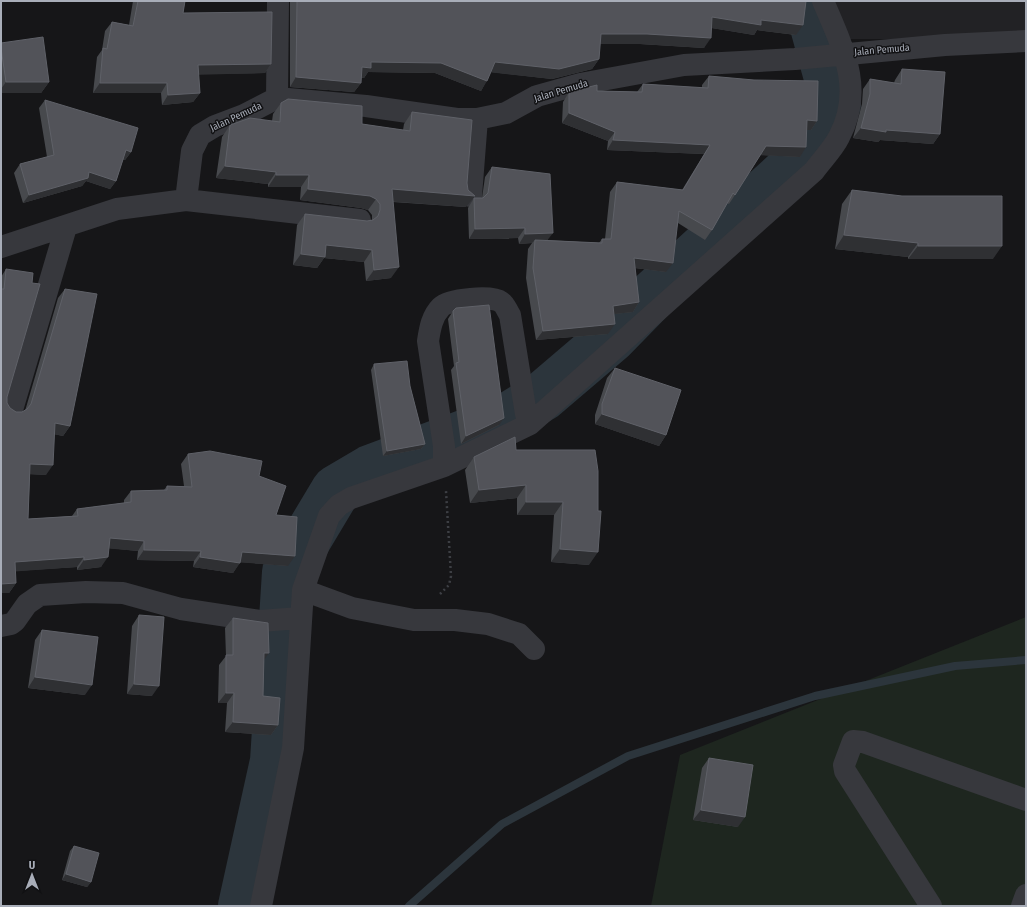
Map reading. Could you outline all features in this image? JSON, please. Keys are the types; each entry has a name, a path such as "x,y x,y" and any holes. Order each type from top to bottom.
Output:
{"street":[{"path":"277,98 278,1"},
{"path":"261,906 293,748 295,619 303,590 330,516 339,505 443,447 527,414 814,171 839,138 847,120 852,100 841,54 823,1"},
{"name":"Jalan Pemuda","path":"186,200 192,151 200,135 214,126 244,115 277,98 366,106 458,120 477,119 506,114 537,96 580,84 684,65 795,59 841,54 1026,41"},
{"path":"471,196 477,119"},
{"path":"1,247 66,227 117,209 186,200 360,220"},
{"path":"12,410 66,227"},
{"path":"443,447 428,341 431,324 435,314 443,305 474,298 487,298 501,302 510,315 527,414"},
{"path":"303,590 352,608 414,620 455,620 488,624 519,634 534,649"},
{"path":"1,626 15,620 32,599 40,596 86,592 123,593 181,609 260,621 295,619"},
{"path":"931,906 845,771 844,765 853,742 863,742 1026,800"},
{"path":"1022,906 1026,895"}],"path":[{"path":"414,620 449,585 451,576 443,447"}],"shaded area":[{"path":"811,1 1026,1 1026,36 940,39 833,39"},
{"path":"1026,617 1026,906 651,906 680,755"}],"building":[{"path":"138,1 185,1 183,13 272,12 271,64 198,65 200,93 168,95 167,83 100,83 103,48 107,49 112,22 133,26"},
{"path":"297,1 806,1 803,25 761,20 761,25 712,17 711,38 647,34 601,34 599,59 559,69 495,62 487,81 441,63 371,62 371,68 362,67 361,83 296,77"},
{"path":"43,37 49,82 6,82 1,43"},
{"path":"902,69 945,72 940,134 886,130 886,132 861,128 870,94 870,79 901,84"},
{"path":"709,76 754,80 818,81 817,121 807,120 806,147 766,146 735,195 733,193 712,230 679,211 673,263 634,258 639,302 613,306 615,324 543,331 533,268 535,240 602,243 602,239 611,239 617,182 683,190 710,145 613,140 615,132 569,113 569,92 597,85 597,91 642,92 643,84 708,88"},
{"path":"288,99 362,106 362,124 410,131 412,112 472,120 467,183 468,190 475,196 392,189 399,267 374,270 372,250 326,245 325,257 301,254 305,214 367,221 373,220 378,216 380,204 376,199 370,196 308,189 309,175 276,175 276,172 225,166 230,125 250,118 280,122 281,103"},
{"path":"45,100 138,128 131,152 126,150 116,181 89,172 88,178 29,195 20,164 54,155"},
{"path":"492,167 550,174 553,233 525,234 525,228 475,229 474,198 483,198 488,193"},
{"path":"852,190 902,196 1002,196 1002,246 918,246 918,243 844,235"},
{"path":"6,269 33,273 32,283 40,284 7,397 7,403 10,408 16,412 22,412 31,404 65,289 97,294 70,426 55,423 53,465 30,464 28,519 78,516 77,509 131,502 131,491 167,490 167,486 192,487 188,454 210,451 262,461 259,476 286,486 276,515 297,517 295,556 242,552 240,563 200,557 201,551 144,550 144,541 110,538 108,557 84,560 84,557 15,562 16,583 1,584 1,289 4,289"},
{"path":"489,305 504,418 466,436 456,363 459,362 453,311 456,308"},
{"path":"407,361 410,386 425,444 387,451 374,364"},
{"path":"615,368 681,390 666,435 602,414 602,404"},
{"path":"515,437 516,450 595,450 598,471 598,511 601,511 598,552 560,549 563,502 526,502 526,485 479,490 474,457"},
{"path":"139,615 164,617 159,686 134,684"},
{"path":"233,618 268,623 269,653 264,653 263,696 280,698 278,725 233,722 234,693 226,693 226,655 233,655"},
{"path":"42,630 98,637 92,685 35,677"},
{"path":"709,758 753,765 745,817 701,810"},
{"path":"74,846 99,853 91,882 66,874"}],"waterway":[{"path":"243,906 275,761 287,572 336,490 370,470 504,420 543,396 611,338 653,295 803,158 823,132 836,104 808,1"},
{"path":"409,906 502,824 628,756 815,696 955,666 1026,660"}]}
